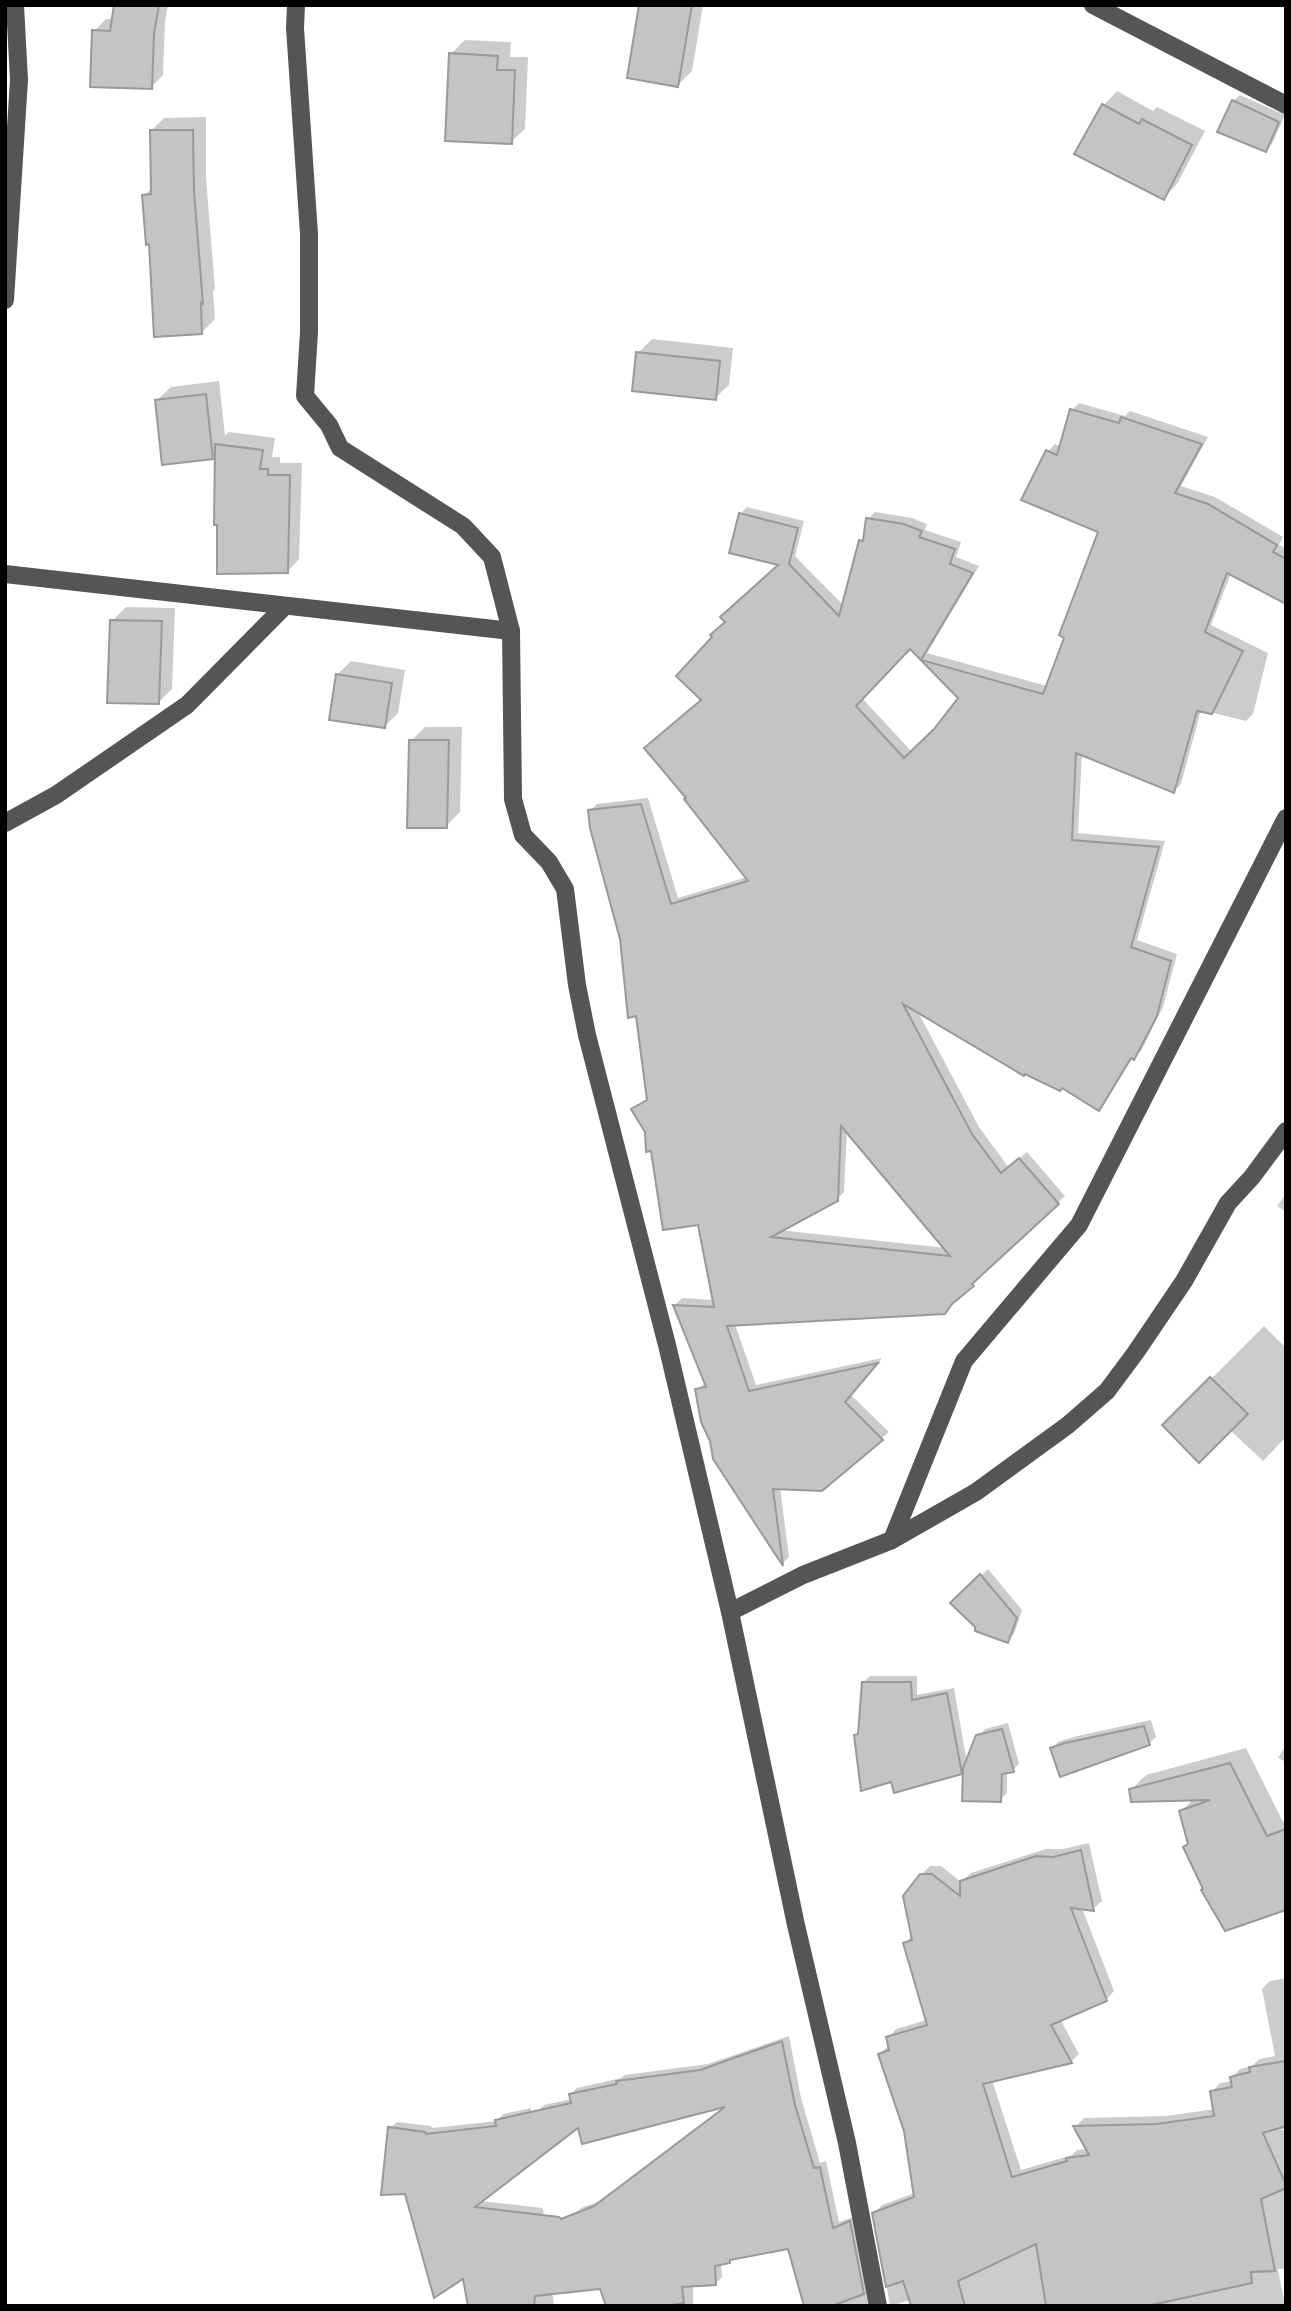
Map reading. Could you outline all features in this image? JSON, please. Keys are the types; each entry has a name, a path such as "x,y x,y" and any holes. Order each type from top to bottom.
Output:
{"street":[{"path":"5,300 19,80 15,5"},
{"path":"296,5 295,28 309,234 309,332 305,396 329,425 340,448 463,526 492,557 511,631 513,799 523,835 549,862 565,889 577,985 587,1035 668,1349 730,1612 796,1925 847,2143 878,2306"},
{"path":"1093,5 1286,106"},
{"path":"5,574 511,631"},
{"path":"5,823 56,795 187,705 285,606"},
{"path":"891,1540 964,1361 1079,1225 1286,818"},
{"path":"730,1612 803,1575 891,1540 976,1492 1068,1425 1107,1391 1184,1281 1228,1203 1252,1177 1286,1131"}],"building":[{"path":"114,5 159,5 154,34 152,89 90,87 92,30 110,31"},
{"path":"639,5 692,5 678,87 627,78"},
{"path":"449,53 498,56 497,70 515,70 512,144 445,141"},
{"path":"1232,100 1279,122 1266,152 1217,132"},
{"path":"1102,104 1139,124 1142,119 1192,145 1164,200 1074,154"},
{"path":"150,130 193,130 194,191 203,304 201,303 202,334 154,337 149,244 146,245 142,195 151,194"},
{"path":"636,352 720,361 716,400 632,391"},
{"path":"206,394 213,459 162,465 155,400"},
{"path":"1070,409 1119,423 1121,417 1202,444 1175,493 1208,504 1277,545 1273,552 1286,559 1286,604 1227,573 1205,632 1243,651 1212,714 1197,711 1174,793 1076,753 1072,840 1159,847 1131,947 1171,961 1157,1016 1134,1060 1131,1058 1099,1111 1062,1088 1060,1091 1025,1074 1024,1076 903,1004 972,1134 1001,1173 1019,1158 1059,1204 972,1284 974,1286 952,1304 945,1314 727,1326 749,1391 878,1363 845,1402 883,1440 822,1491 773,1489 783,1566 713,1459 710,1441 701,1422 695,1389 706,1387 673,1305 714,1307 698,1225 663,1230 651,1151 646,1152 645,1132 631,1109 647,1100 636,1016 628,1018 620,939 590,828 588,810 641,804 671,904 748,881 684,799 686,798 644,748 701,700 676,676 712,637 710,635 725,622 720,617 778,565 729,553 739,513 798,528 789,564 839,616 859,540 863,541 866,518 904,524 922,531 919,537 955,549 950,564 973,573 921,660 1043,694 1064,638 1059,635 1098,532 1021,500 1046,450 1057,455","holes":["910,649 958,698 934,729 904,758 856,706","841,1126 950,1256 771,1237 838,1201"]},
{"path":"215,444 263,450 260,469 268,469 268,475 290,475 288,573 217,574 217,525 214,525"},
{"path":"110,620 162,621 159,704 107,703"},
{"path":"336,674 392,683 385,728 329,720"},
{"path":"409,740 449,740 447,828 407,828"},
{"path":"1210,1377 1248,1414 1199,1463 1162,1425"},
{"path":"980,1574 1017,1618 1008,1643 975,1631 975,1627 950,1603"},
{"path":"862,1682 911,1682 912,1700 947,1693 962,1774 894,1793 891,1782 861,1791 854,1735 858,1734"},
{"path":"1144,1726 1150,1745 1060,1777 1050,1748"},
{"path":"1002,1729 1014,1772 1002,1774 1001,1802 962,1801 963,1768 976,1735"},
{"path":"1230,1763 1267,1836 1286,1829 1286,1910 1225,1931 1201,1890 1203,1889 1183,1847 1188,1844 1179,1811 1210,1800 1131,1802 1129,1789"},
{"path":"1081,1850 1094,1911 1071,1908 1107,2001 1051,2025 1072,2063 983,2084 1012,2177 1067,2161 1066,2158 1089,2155 1073,2126 1156,2124 1214,2116 1210,2091 1232,2087 1230,2077 1250,2072 1249,2067 1286,2061 1286,2126 1263,2133 1286,2185 1286,2188 1261,2199 1275,2271 1251,2272 1252,2283 1147,2306 1046,2306 1036,2244 958,2281 965,2306 911,2306 903,2281 886,2287 872,2213 914,2197 904,2131 878,2054 889,2050 886,2037 927,2025 903,1943 912,1940 903,1896 920,1874 932,1874 960,1896 960,1881 1036,1856 1053,1857"},
{"path":"782,2041 795,2105 814,2168 820,2167 833,2228 850,2221 864,2294 832,2306 804,2306 788,2249 730,2260 730,2263 715,2266 716,2285 682,2287 684,2303 665,2306 606,2306 600,2289 535,2296 534,2306 468,2306 463,2279 434,2298 405,2194 381,2195 388,2127 426,2134 496,2126 495,2120 571,2103 569,2094 617,2084 616,2081 700,2070","holes":["725,2107 594,2206 561,2219 475,2207 578,2128 582,2144"]}]}
